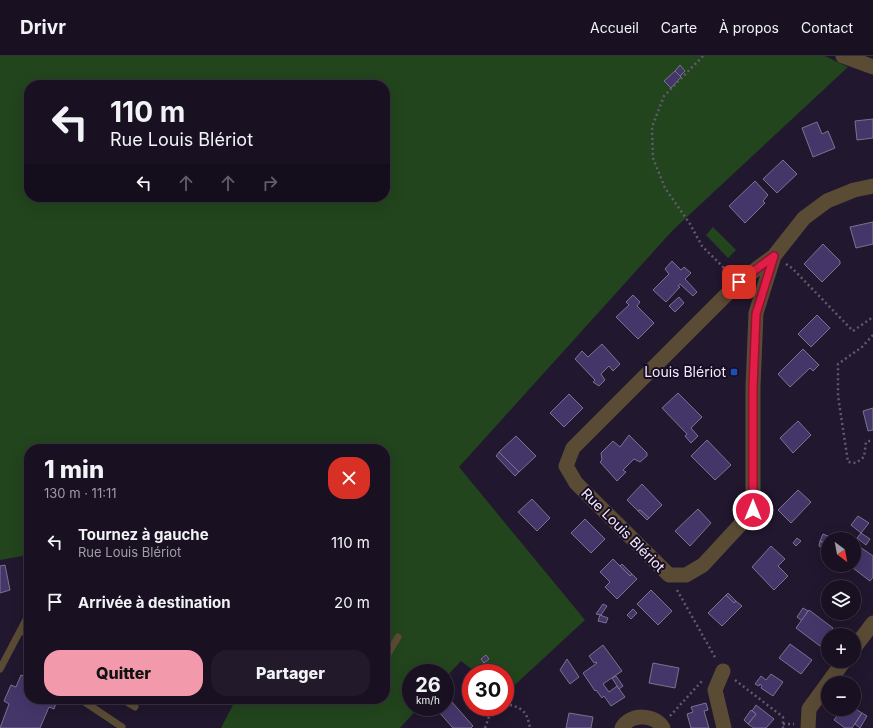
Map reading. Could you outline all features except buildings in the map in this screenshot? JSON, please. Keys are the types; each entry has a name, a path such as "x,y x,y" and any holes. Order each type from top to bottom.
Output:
{"street":[{"path":"844,56 873,67"},
{"path":"774,256 804,218 827,201 854,190 873,186"},
{"name":"Rue Louis Blériot","path":"774,256 756,314 753,387 753,510 703,565 686,575 669,575 576,483 566,466 573,448 739,282 774,256"},
{"path":"861,639 873,623"},
{"path":"721,667 715,690 724,728"},
{"path":"808,728 809,709 839,668"},
{"path":"622,728 632,719 642,717 652,719 662,726"}],"lane":[{"path":"0,669 24,623"},
{"path":"20,630 24,633"},
{"path":"390,651 398,637"},
{"path":"88,704 122,726"},
{"path":"130,704 134,707"}],"path":[{"path":"703,56 664,96 652,127 653,158 665,188 690,224 702,246 739,282"},
{"path":"774,256 792,268 853,331 873,317"},
{"path":"873,335 862,347 838,364 838,396 848,462 856,463 864,457 866,442 873,440"},
{"path":"669,575 721,667 783,717 783,728"},
{"path":"662,726 703,680"},
{"path":"514,706 517,706 528,715 530,728"},
{"path":"485,728 488,716"}],"green space":[{"path":"0,56 825,56 848,67 673,230 459,467 585,620 514,686 514,664 465,664 461,661 454,668 454,664 402,664 402,716 411,716 400,728 221,728 233,704 390,704 390,444 24,444 24,553 22,556 0,560"},
{"path":"713,227 736,250 728,258 706,235"}],"place":[{"name":"Louis Blériot","path":"734,372"}],"route":[{"path":"739,282 774,256 756,314 753,387 753,510"}]}
